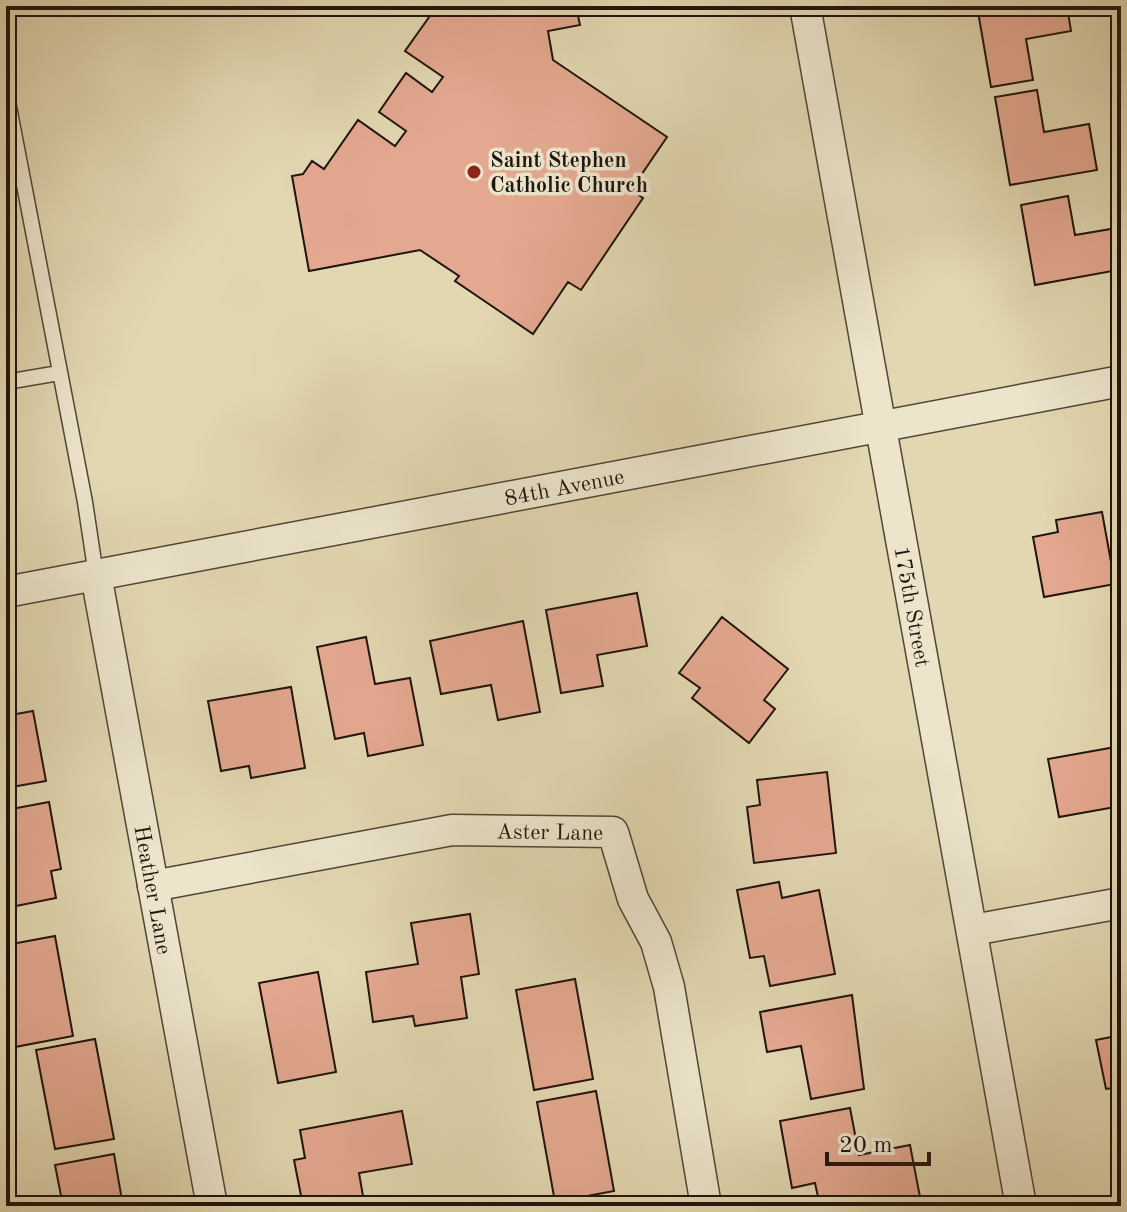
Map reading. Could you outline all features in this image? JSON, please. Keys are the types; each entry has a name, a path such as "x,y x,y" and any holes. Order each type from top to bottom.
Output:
{"street":[{"name":"175th Street","path":"805,6 1021,1206"},
{"name":"84th Avenue","path":"6,592 1121,381"},
{"name":"Heather Lane","path":"96,575 212,1206"},
{"name":"Aster Lane","path":"153,886 452,830 613,832 633,899 656,942 669,987 706,1206"},
{"path":"973,930 1121,903"}],"lane":[{"path":"6,91 96,575"},
{"path":"6,382 59,373"}],"building":[{"name":"Saint Stephen Catholic Church","path":"437,6 576,6 580,25 548,31 553,60 667,137 631,190 643,198 581,290 568,282 533,334 455,281 459,276 420,250 309,271 292,176 303,174 312,161 324,169 358,120 395,146 406,131 379,112 406,73 432,92 443,77 405,51"},
{"path":"977,6 1067,6 1071,31 1026,39 1033,80 991,87"},
{"path":"1037,90 1044,132 1089,124 1097,170 1010,185 995,97"},
{"path":"1068,196 1075,235 1111,229 1118,270 1035,285 1021,205"},
{"path":"1102,512 1115,584 1044,597 1033,537 1058,532 1056,520"},
{"path":"637,593 647,646 597,655 603,686 561,693 546,610"},
{"path":"722,617 788,669 764,700 775,709 749,743 692,698 700,688 679,673"},
{"path":"523,621 540,712 498,720 491,685 441,694 430,641"},
{"path":"366,637 375,684 410,678 423,745 368,756 364,733 335,739 317,647"},
{"path":"291,687 305,768 251,778 249,766 221,771 208,701"},
{"path":"12,688 16,714 33,711 46,781 6,788 6,689"},
{"path":"1121,746 1121,806 1059,817 1048,759"},
{"path":"827,772 836,853 754,863 747,807 760,805 757,780"},
{"path":"49,802 61,869 51,871 56,898 6,908 6,810"},
{"path":"779,882 782,898 819,890 835,974 770,986 764,956 750,958 737,890"},
{"path":"470,914 479,974 461,977 467,1018 415,1026 413,1016 373,1022 366,972 418,964 411,923"},
{"path":"55,936 73,1036 15,1047 6,998 6,945"},
{"path":"318,972 336,1072 278,1083 259,983"},
{"path":"575,979 593,1079 534,1090 516,990"},
{"path":"852,995 864,1089 811,1099 801,1046 767,1052 760,1012"},
{"path":"1121,1035 1121,1087 1106,1089 1096,1040"},
{"path":"95,1039 114,1139 55,1149 36,1050"},
{"path":"596,1091 614,1191 555,1202 537,1102"},
{"path":"850,1108 859,1155 910,1145 920,1197 870,1206 820,1206 815,1183 792,1188 780,1121"},
{"path":"402,1111 412,1164 359,1173 363,1196 303,1206 294,1160 305,1158 300,1130"},
{"path":"114,1154 123,1206 63,1206 55,1165"}],"place":[{"name":"Saint Stephen Catholic Church","path":"474,172"}]}
